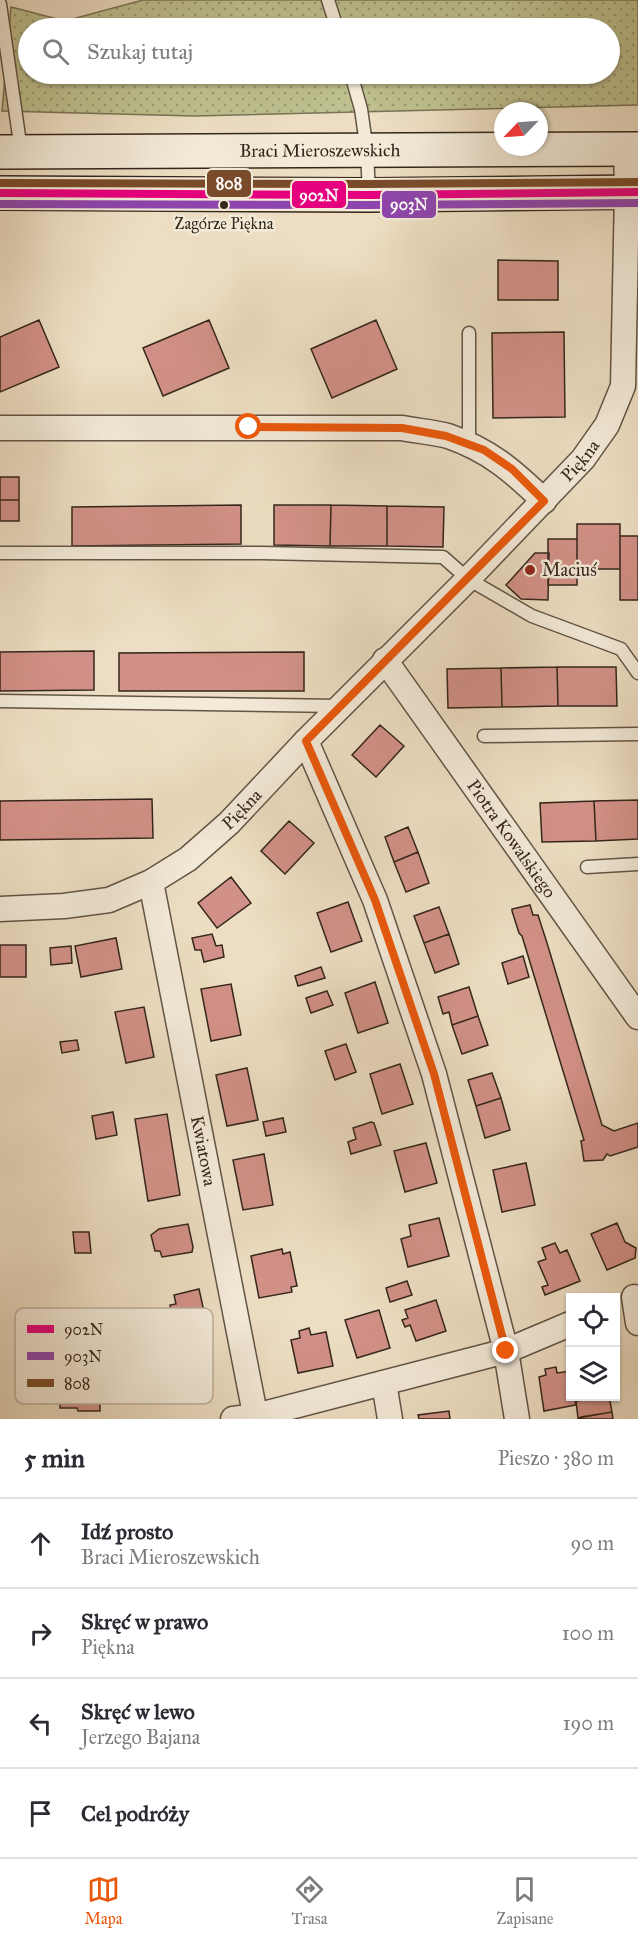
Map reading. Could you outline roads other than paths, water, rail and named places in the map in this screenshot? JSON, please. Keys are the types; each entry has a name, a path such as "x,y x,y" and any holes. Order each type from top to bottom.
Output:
{"main road":[{"name":"Braci Mieroszewskich","path":"10,152 632,149"},
{"path":"0,194 369,195 632,192"}],"street":[{"name":"Piękna","path":"0,909 64,906 109,900 151,882 188,859 229,823 306,741 468,579 583,459 607,425 623,386 632,149"},
{"path":"0,429 402,428 446,436 484,450 512,469 544,501"},
{"name":"Piotra Kowalskiego","path":"385,660 638,1017"},
{"path":"306,741 375,900 434,1074 506,1351 517,1419"},
{"name":"Kwiatowa","path":"151,882 248,1418"},
{"path":"629,1299 638,1323"},
{"path":"248,1418 506,1351 566,1326"},
{"path":"384,1383 390,1419"}],"lane":[{"path":"328,0 334,18"},
{"path":"0,4 10,152"},
{"path":"354,84 362,109 368,151 369,195"},
{"path":"469,333 469,445"},
{"path":"0,553 262,553 442,557 468,579 532,616 621,649 638,673"},
{"path":"0,701 341,706"},
{"path":"484,736 638,734"},
{"path":"587,867 638,864"}],"place":[{"name":"Zagórze Piękna","path":"224,205"},
{"name":"Maciuś","path":"530,570"}]}
